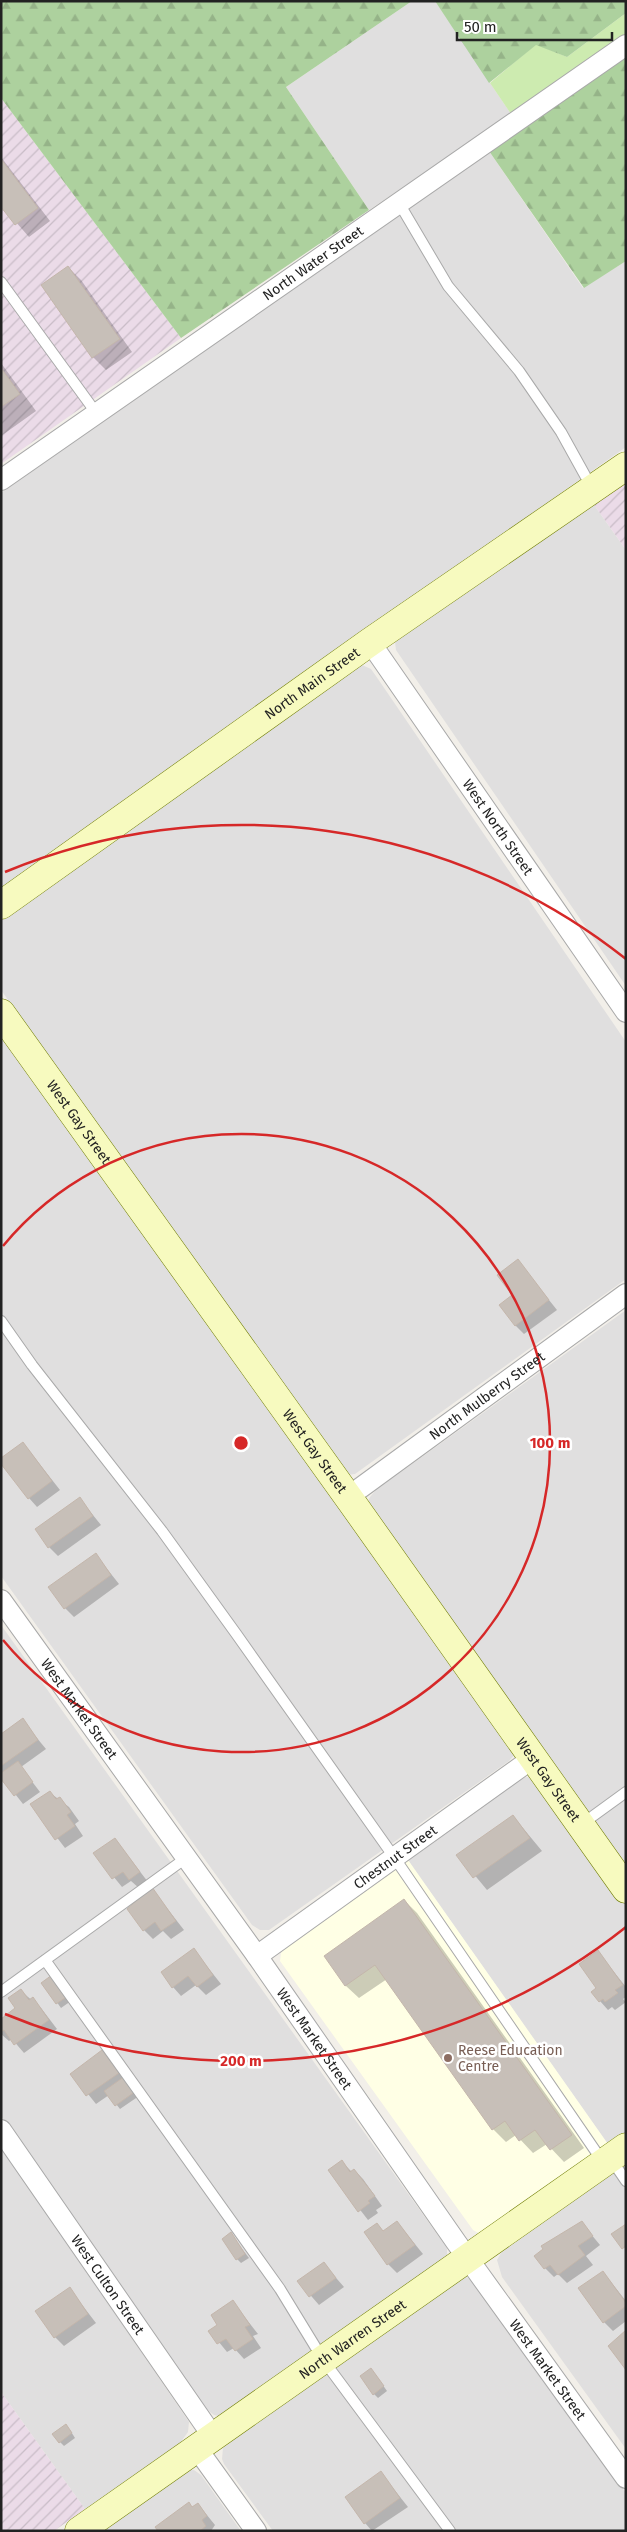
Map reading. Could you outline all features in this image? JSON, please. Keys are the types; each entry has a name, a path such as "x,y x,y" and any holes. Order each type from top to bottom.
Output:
{"street":[{"name":"North Water Street","path":"1,480 626,45"},
{"name":"North Main Street","path":"1,905 370,642 626,466"},
{"name":"West North Street","path":"370,642 626,1012"},
{"name":"West Gay Street","path":"1,1013 348,1496 580,1826 619,1876"},
{"name":"North Mulberry Street","path":"348,1496 626,1294"},
{"name":"West Market Street","path":"1,1600 257,1956 468,2259 626,2478"},
{"name":"Chestnut Street","path":"257,1956 532,1758"},
{"name":"West Culton Street","path":"1,2130 206,2444 256,2531"},
{"name":"North Warren Street","path":"87,2529 613,2156"}],"lane":[{"path":"399,203 448,286 518,371 561,432 592,489"},
{"path":"1,282 97,414"},
{"path":"1,1321 32,1365 168,1539 394,1857 613,2156 626,2181"},
{"path":"580,1826 626,1792"},
{"path":"1,1992 186,1858"},
{"path":"45,1960 280,2289 324,2361 450,2531"}],"shaded area":[{"path":"412,1 435,1 511,114 369,210 286,87"},
{"path":"1,98 181,338 1,464"},
{"path":"489,151 583,288 626,261 626,447 1,888 1,493"},
{"path":"626,478 626,550 592,502"},
{"path":"592,502 626,550 626,986 396,650 395,642 399,634"},
{"path":"362,665 371,669 626,1042 626,1279 355,1474 347,1475 339,1469 1,990 1,920 353,668"},
{"path":"1,1024 516,1753 509,1761 269,1930 260,1930 252,1925 1,1576"},
{"path":"626,1310 626,1875 367,1504 376,1490"},
{"path":"1,1625 447,2248 445,2259 223,2417 214,2415 206,2409 1,2116"},
{"path":"528,1777 535,1779 542,1786 626,1904 626,2136 610,2147 408,1860 520,1778"},
{"name":"Reese Education Centre","path":"408,1860 610,2147 480,2234 473,2230 280,1961 281,1953 286,1947"},
{"path":"1,2146 189,2422 188,2432 180,2443 85,2509 1,2392"},
{"path":"626,2164 626,2449 502,2277 497,2260 501,2253"},
{"path":"466,2277 475,2282 626,2493 626,2531 273,2531 224,2464 222,2459 223,2448 457,2279"},
{"path":"1,2392 85,2509 54,2531 1,2531"},
{"path":"188,2470 194,2470 201,2475 241,2531 104,2531"}],"green space":[{"path":"1,1 412,1 286,87 369,210 181,338 1,98"},
{"path":"435,1 626,1 626,13 567,57 536,45 489,83"},
{"path":"626,13 626,33 511,114 490,83 536,44 567,57"},
{"path":"626,57 626,261 584,288 489,151"}],"building":[{"path":"1,159 38,208 15,225 1,207"},
{"path":"68,266 120,339 92,358 41,285"},
{"path":"1,368 20,394 1,407"},
{"path":"518,1259 549,1300 515,1326 499,1305 512,1295 497,1275"},
{"path":"23,1442 52,1481 28,1499 1,1464 1,1458"},
{"path":"80,1497 93,1516 48,1548 35,1529"},
{"path":"96,1553 111,1575 64,1609 48,1587"},
{"path":"23,1718 38,1740 1,1766 1,1734"},
{"path":"18,1761 33,1782 14,1796 1,1779 1,1773"},
{"path":"50,1791 56,1799 60,1797 71,1812 67,1815 75,1826 55,1840 30,1804"},
{"path":"513,1815 530,1838 473,1878 456,1855"},
{"path":"115,1838 140,1872 129,1880 123,1872 112,1879 93,1853"},
{"path":"152,1887 176,1921 161,1931 155,1922 143,1931 127,1909"},
{"path":"404,1899 572,2135 550,2150 535,2130 519,2141 505,2121 492,2130 375,1965 345,1986 324,1956"},
{"path":"194,1948 213,1975 197,1987 188,1976 172,1988 161,1972"},
{"path":"598,1950 623,1985 615,1990 618,1993 605,2002 603,1999 599,2002 591,1992 596,1988 579,1964"},
{"path":"52,1975 68,1996 56,2004 41,1983"},
{"path":"21,1989 29,2000 33,1997 49,2020 14,2045 4,2030 1,2032 1,2019 15,2008 8,1998"},
{"path":"102,2050 119,2073 86,2096 70,2074"},
{"path":"125,2076 136,2091 115,2106 104,2091"},
{"path":"342,2160 350,2172 354,2169 375,2196 368,2201 370,2203 358,2212 328,2170"},
{"path":"397,2221 415,2245 387,2265 364,2232 377,2223 383,2231"},
{"path":"582,2221 593,2236 578,2246 585,2255 558,2275 550,2265 544,2269 534,2256 543,2249 541,2246"},
{"path":"626,2224 626,2246 622,2249 611,2234"},
{"path":"231,2232 245,2254 236,2260 222,2239"},
{"path":"324,2262 336,2278 309,2297 297,2281"},
{"path":"603,2271 626,2303 626,2306 603,2323 578,2288"},
{"path":"70,2287 88,2314 54,2338 35,2311"},
{"path":"233,2300 250,2325 245,2327 253,2339 235,2351 226,2339 217,2344 208,2331 217,2325 211,2315"},
{"path":"626,2330 626,2370 608,2346"},
{"path":"371,2368 384,2386 373,2395 360,2376"},
{"path":"66,2424 72,2433 59,2443 52,2434"},
{"path":"381,2471 400,2498 364,2524 345,2497"},
{"path":"189,2502 192,2507 198,2503 207,2516 202,2520 206,2526 200,2531 158,2531 155,2527"}],"place":[{"name":"Reese Education Centre","path":"448,2058"}]}
